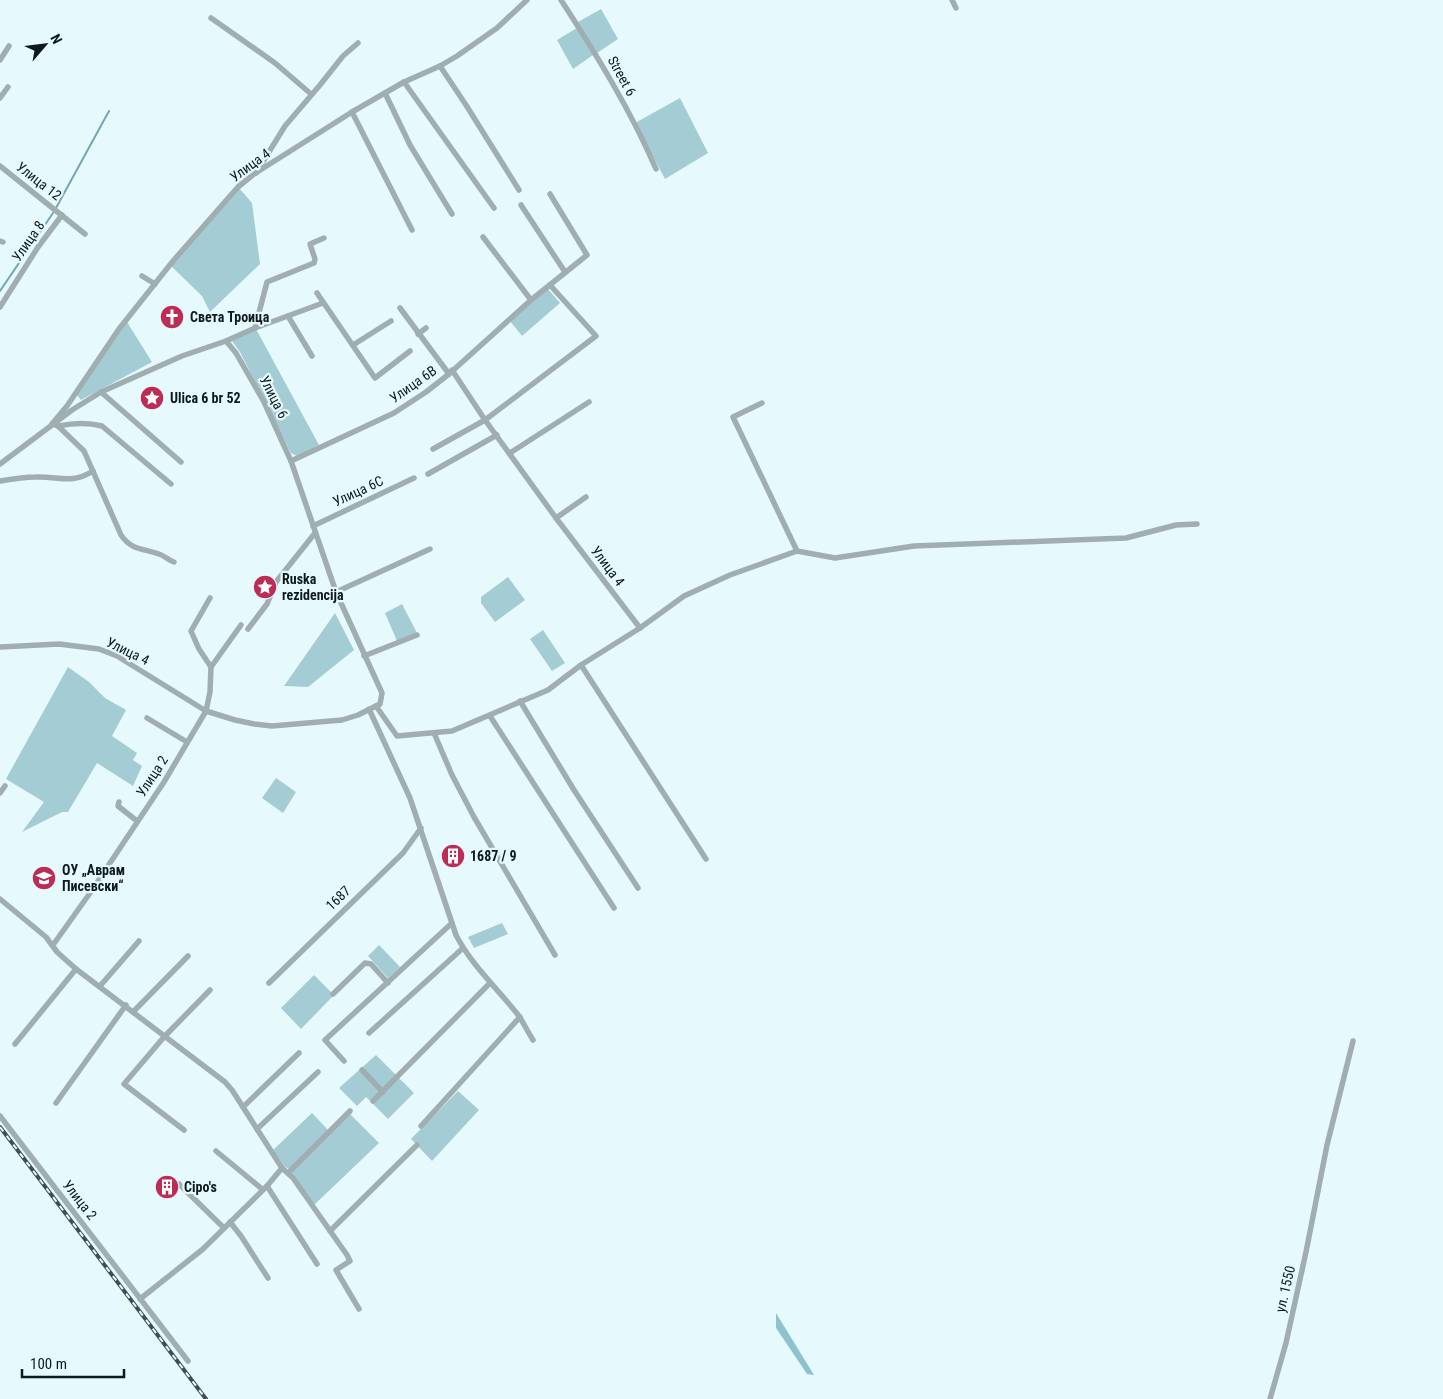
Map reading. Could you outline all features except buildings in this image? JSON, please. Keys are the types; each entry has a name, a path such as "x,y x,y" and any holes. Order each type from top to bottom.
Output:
{"street":[{"name":"Улица 4","path":"55,425 119,329 238,187 254,174 352,112 404,82 440,66 497,28 527,0"},
{"path":"952,0 956,8"},
{"name":"Street 6","path":"564,1 636,126 656,168"},
{"path":"210,18 274,63 311,94"},
{"path":"254,174 284,126 343,56 358,43"},
{"path":"0,60 9,46"},
{"path":"440,66 519,190"},
{"path":"404,82 494,208"},
{"path":"0,98 8,87"},
{"path":"385,93 410,145 452,214"},
{"path":"352,112 412,230"},
{"name":"Улица 12","path":"0,166 62,215"},
{"name":"Улица 6B","path":"291,461 394,413 450,372 531,300 587,255 550,194"},
{"path":"521,205 565,272"},
{"name":"Улица 8","path":"0,307 38,247 62,215 85,234"},
{"path":"483,237 531,300"},
{"path":"256,328 267,282 314,263 315,259 310,244 324,238"},
{"path":"142,276 155,284"},
{"path":"433,449 485,420 596,336 550,285"},
{"path":"317,293 375,378 410,351"},
{"path":"0,464 101,392 182,356 323,303"},
{"name":"Улица 4","path":"400,308 418,334 450,372 556,518 640,628"},
{"path":"288,316 312,356"},
{"path":"353,345 391,321"},
{"path":"418,334 426,328"},
{"name":"Улица 6","path":"226,341 236,353 264,402 291,461 336,592 382,693 380,704 376,706"},
{"path":"101,392 181,462"},
{"path":"510,453 589,402"},
{"path":"762,403 733,417 797,551"},
{"path":"55,425 92,423 102,426 170,484"},
{"path":"55,425 84,451 120,535 124,540 136,549 158,554 174,562"},
{"path":"428,474 496,435"},
{"path":"0,481 37,476 82,478 93,471"},
{"name":"Улица 6C","path":"313,526 414,478"},
{"path":"556,518 586,496"},
{"path":"376,706 397,736 452,731 548,690 581,665 640,628 684,596 730,575 797,551 835,558 914,546 1126,538 1176,525 1197,524"},
{"path":"248,629 267,604 276,582 315,533"},
{"path":"336,592 430,548"},
{"path":"210,598 191,630 199,650 211,667"},
{"path":"206,711 210,692 211,667 241,625"},
{"path":"364,656 418,635"},
{"name":"Улица 4","path":"0,647 59,644 99,649 125,661 206,711 235,720 272,726 342,720 376,706"},
{"path":"581,665 706,859"},
{"path":"520,702 574,790 638,888"},
{"path":"369,709 410,798 430,854 432,868 463,948 520,1017 533,1040"},
{"name":"Улица 2","path":"52,945 90,893 164,782 206,711"},
{"path":"490,716 614,908"},
{"path":"147,718 187,742"},
{"path":"434,733 452,775 474,817 555,955"},
{"path":"0,793 5,786"},
{"name":"Улица 2","path":"119,802 118,806 137,822"},
{"name":"1687","path":"269,983 403,853 421,828"},
{"path":"0,899 46,937 57,952 76,969 126,1005 164,1037 225,1082 282,1168 288,1172 350,1261 336,1270 359,1309"},
{"path":"344,1061 325,1040 452,923"},
{"path":"100,986 139,941"},
{"path":"370,1032 463,948"},
{"path":"133,1012 188,956"},
{"path":"333,994 365,963 371,964 388,982"},
{"path":"15,1044 76,969"},
{"path":"373,1101 490,982"},
{"path":"184,1130 124,1084 164,1037 210,990"},
{"path":"56,1103 126,1005"},
{"path":"420,1126 520,1017"},
{"name":"ул. 1550","path":"1270,1399 1286,1343 1320,1183 1353,1042"},
{"path":"243,1107 299,1053"},
{"path":"362,1070 383,1092"},
{"path":"257,1129 318,1072"},
{"path":"288,1172 350,1111"},
{"name":"Улица 2","path":"0,1116 188,1361"},
{"path":"330,1231 417,1145"},
{"path":"216,1151 265,1188 317,1264"},
{"path":"140,1299 189,1262 265,1188 282,1168"},
{"path":"179,1184 224,1228"},
{"path":"230,1222 268,1278"}],"shaded area":[{"path":"601,9 618,39 597,53 578,22"},
{"path":"577,28 593,55 573,69 557,40"},
{"path":"680,98 708,153 665,179 635,123"},
{"path":"239,188 252,203 260,264 210,312 202,296 170,265"},
{"path":"548,289 560,303 522,336 510,321"},
{"path":"127,322 152,362 81,400 76,394"},
{"path":"256,329 319,445 297,456 291,453 240,352 232,341"},
{"path":"508,577 525,600 495,622 481,603 481,597"},
{"path":"402,604 417,633 397,641 385,613"},
{"path":"335,613 354,650 308,687 284,686"},
{"path":"543,630 565,663 552,671 530,639"},
{"path":"68,667 89,682 105,698 126,710 112,736 137,753 133,760 142,766 133,786 97,763 68,812 62,812 22,832 44,802 6,779"},
{"path":"276,778 296,792 283,813 262,798"},
{"path":"502,923 508,934 474,948 468,937"},
{"path":"379,945 400,967 388,978 368,956"},
{"path":"314,975 334,995 301,1029 281,1008"},
{"path":"376,1055 414,1093 388,1119 366,1097 357,1106 339,1088"},
{"path":"458,1091 479,1110 432,1161 411,1139"},
{"path":"312,1113 328,1130 290,1169 285,1167 273,1150"},
{"path":"350,1114 379,1143 314,1205 291,1172"},
{"path":"776,1313 814,1375 807,1374 776,1328"}],"waterway":[{"path":"56,208 109,111"},
{"path":"0,291 53,213"}],"railway":[{"path":"0,1127 206,1399"}],"place":[{"name":"Света Троица","path":"172,317"},
{"name":"Ulica 6 br 52","path":"152,398"},
{"name":"Ruska rezidencija","path":"265,587"},
{"name":"1687 / 9","path":"453,856"},
{"name":"ОУ „Аврам Писевски“","path":"44,878"},
{"name":"Cipo's","path":"167,1187"}]}
